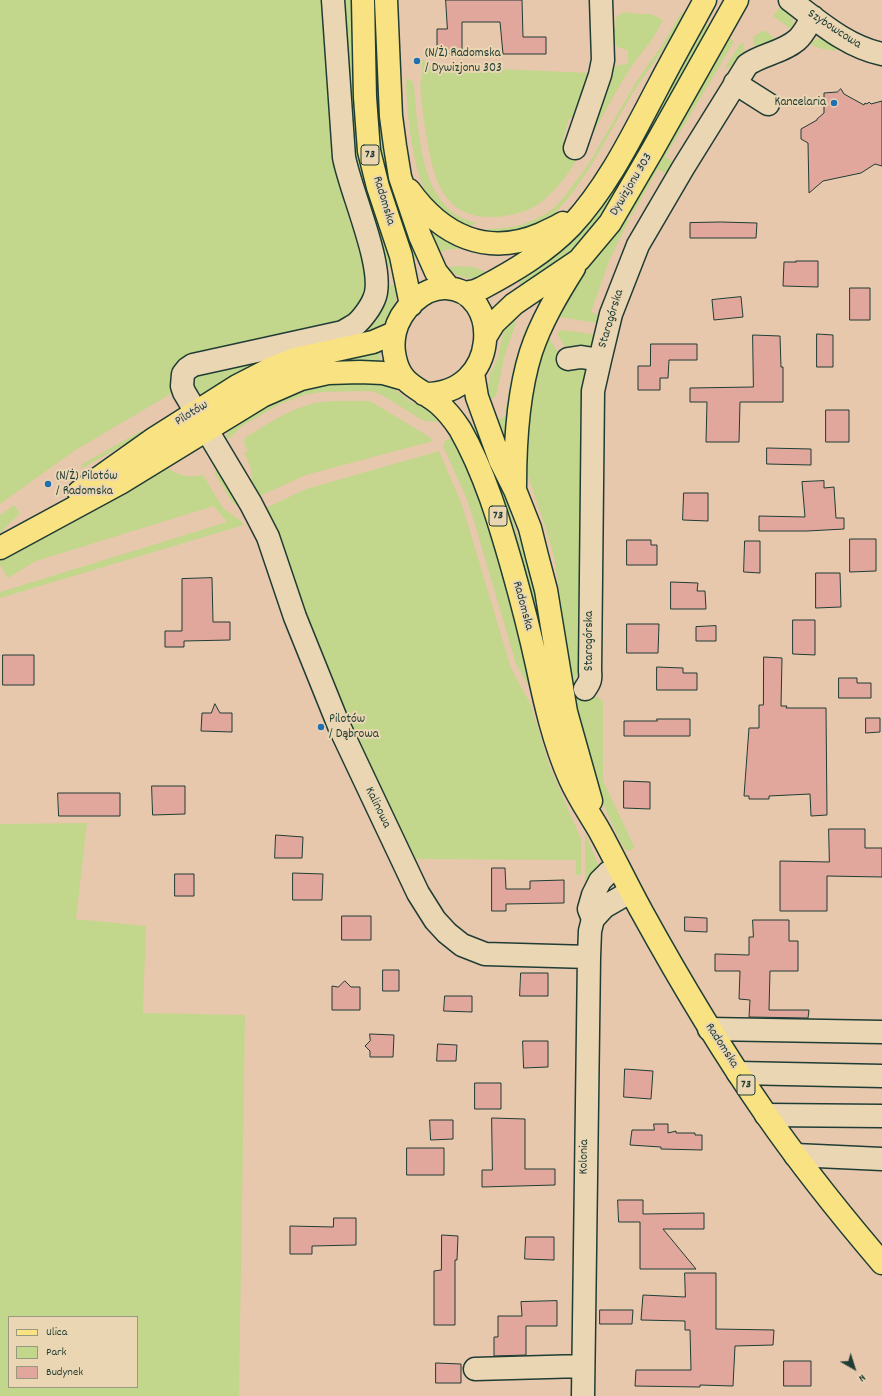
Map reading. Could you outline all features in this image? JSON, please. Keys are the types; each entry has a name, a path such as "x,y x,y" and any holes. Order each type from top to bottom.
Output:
{"main road":[{"name":"Radomska","path":"364,0 365,97 370,151 378,187 401,256 411,305"},
{"name":"Radomska","path":"386,0 392,116 400,177 420,236 436,272 456,290"},
{"name":"Dywizjonu 303","path":"456,290 475,291 482,288 535,256 552,244 588,206 608,178 635,131 705,0"},
{"name":"Dywizjonu 303","path":"486,336 494,323 514,304 579,260 610,223 738,0"},
{"path":"400,177 419,203 436,219 464,237 487,243 499,244 528,239 556,227 588,206"},
{"path":"516,490 516,443 522,389 531,353 548,312 579,260"},
{"name":"73","path":"438,288 456,290 478,308 484,324 486,336 482,357 472,373 461,384 450,390 439,393 424,394 415,389 404,379 395,362 393,348 394,333 400,320 411,305 425,293 438,288"},
{"name":"Pilotów","path":"6,544 120,483 200,421 237,386 270,369 295,359 373,342 394,333"},
{"name":"Pilotów","path":"200,421 301,379 328,373 383,373 404,379"},
{"name":"Radomska","path":"472,373 478,397 493,442 500,460 516,490 530,528 546,590 566,712 600,831"},
{"name":"Radomska","path":"424,394 438,402 452,417 479,468 498,518 528,626 544,700 564,764 573,786 600,831 630,892 709,1029 766,1115 813,1180 882,1263"}],"street":[{"name":"Kalinowa","path":"333,0 346,172 373,256 377,276 377,287 374,299 356,324 343,332 193,365 183,374 182,386 200,421 251,504 268,537 294,617 339,726 418,893 435,920 447,933 462,945 484,954 589,958"},
{"path":"575,148 600,75 603,60 601,0"},
{"name":"Szybowcowa","path":"790,0 858,48 882,54"},
{"name":"Starogórska","path":"585,689 591,679 593,391 612,314 638,245 683,168 747,65 762,56 780,50 798,40 813,17"},
{"path":"735,83 768,104"},
{"path":"568,359 581,357 600,360"},
{"name":"Kolonia","path":"583,1396 589,958 590,931 593,919 589,909 593,895 600,881 608,873 618,867"},
{"path":"593,919 604,907 630,892"},
{"path":"709,1029 882,1032"},
{"path":"738,1073 882,1076"},
{"path":"766,1115 882,1116"},
{"path":"795,1155 882,1159"},
{"path":"475,1369 583,1366"}],"green space":[{"path":"0,0 326,0 369,276 363,299 345,321 198,359 174,392 74,451 0,504"},
{"path":"339,0 356,0 359,153 367,190 393,266 382,270 356,180"},
{"path":"371,0 376,0 376,84 381,135 395,198 418,258 411,260 391,200 376,133"},
{"path":"781,6 793,19 792,30 773,16"},
{"path":"623,12 651,14 663,20 651,41 629,71 571,169 559,185 545,199 534,207 522,212 508,215 495,217 479,216 466,213 456,207 447,198 441,188 432,164 423,117 420,84 422,79 422,59 431,66 591,73 578,119 569,118 563,140 569,146 609,71 618,65 628,64 628,50 619,48 614,44 609,29 616,28 616,18"},
{"path":"686,12 631,96 584,177 560,208 537,227 523,231 487,235 488,229 521,225 544,215 555,207 564,197 588,165 636,82 665,41 681,13"},
{"path":"702,22 711,27 608,206 590,231 560,262 524,290 517,279 538,266"},
{"path":"762,31 765,31 780,42 754,49 753,37"},
{"path":"727,36 734,42 665,157 671,160 673,171 670,176 658,169 632,215 628,218 629,220 609,261 591,312 604,317 602,324 554,316 571,288 613,236"},
{"path":"823,38 842,49 825,50 810,44 817,39"},
{"path":"744,42 743,53 740,60 724,70 739,45"},
{"path":"406,79 409,79 414,84 422,154 430,180 439,198 449,209 460,217 478,223 472,225 466,230 433,203 426,193 420,179 409,126"},
{"path":"426,225 463,244 462,249 451,249 438,252"},
{"path":"457,266 474,267 489,273 477,278 467,278 457,275 447,268"},
{"path":"396,284 397,290 394,307 381,327 208,394 199,393 192,385 191,375 336,339 383,288"},
{"path":"514,314 516,317 516,323 504,358 497,393 494,398 490,400 488,390 490,374 498,358 504,328"},
{"path":"526,327 532,329 506,445 496,420 505,415 514,364"},
{"path":"562,330 599,335 593,344 586,348 566,349 557,333"},
{"path":"548,336 559,354 585,366 588,370 584,673 575,677 578,697 598,697 603,701 603,781 635,848 629,851 624,849 607,813 595,783 577,723 563,645 561,603 554,556 525,467 531,383"},
{"path":"379,350 380,362 330,363 327,360"},
{"path":"322,384 384,384 394,389 411,402 430,409 443,419 435,422 422,420 382,395 370,391 321,392 304,395 280,404 242,426 225,441 228,430 233,424 273,399"},
{"path":"328,401 370,401 428,436 433,441 306,475 260,496 266,508 306,489 439,451 462,505 511,668 531,705 549,765 581,839 581,875 576,875 576,860 411,859 362,755 251,483 252,475 244,453 248,451 244,443 245,438 270,422 305,406"},
{"path":"477,425 501,485 518,536 530,560 550,665 470,428"},
{"path":"141,431 145,433 81,469 82,464"},
{"path":"453,436 474,483 493,539 530,667 534,696 516,664 466,497 443,446 445,441"},
{"path":"165,465 181,475 203,475 223,508 241,521 244,525 0,598 0,592 227,522 214,506 36,561 8,578 0,565 0,561 104,502"},
{"path":"219,468 242,505 238,506 232,502 214,472"},
{"path":"14,505 20,513 0,533 0,515"},
{"path":"87,823 76,919 146,926 143,1013 245,1015 239,1396 0,1396 0,824"},
{"path":"585,833 597,862 597,871 585,896"}],"building":[{"path":"446,0 522,0 523,37 546,37 546,54 503,54 500,22 462,22 462,53 437,54 437,29 447,29"},
{"path":"841,89 844,94 864,105 865,103 867,104 869,102 871,104 882,101 882,166 875,164 861,173 823,181 809,193 808,143 801,139 801,129 817,120 824,113 824,93 837,92"},
{"path":"690,223 757,223 756,238 690,238"},
{"path":"818,261 818,287 783,286 784,262"},
{"path":"850,288 870,288 870,320 850,320"},
{"path":"741,297 743,317 714,320 712,300"},
{"path":"817,334 833,335 833,367 817,367"},
{"path":"753,335 780,336 781,367 783,367 783,402 740,402 739,442 706,442 707,402 690,402 690,388 753,387"},
{"path":"651,344 697,344 697,360 669,360 668,378 660,378 660,390 638,390 638,366 650,366"},
{"path":"826,410 849,410 849,442 826,442"},
{"path":"767,448 811,449 811,465 767,464"},
{"path":"824,481 824,488 834,487 836,518 844,518 844,529 759,531 759,516 805,517 802,482"},
{"path":"684,493 708,493 708,521 683,520"},
{"path":"850,539 876,539 876,571 850,572"},
{"path":"627,540 651,540 651,545 657,545 657,565 627,565"},
{"path":"745,541 760,541 760,573 744,572"},
{"path":"816,573 840,573 841,607 816,608"},
{"path":"212,578 213,622 230,622 230,640 184,641 184,647 165,647 165,631 182,631 182,579"},
{"path":"671,582 698,583 697,591 705,591 706,609 671,609"},
{"path":"793,620 815,620 815,655 793,654"},
{"path":"627,624 659,624 658,653 627,653"},
{"path":"716,626 716,641 696,641 696,627"},
{"path":"3,655 34,655 34,685 3,685"},
{"path":"764,657 782,658 781,706 787,706 786,708 826,708 827,815 811,816 810,794 769,796 769,799 749,799 749,796 744,796 749,728 759,728 759,705 763,705"},
{"path":"657,667 683,668 683,673 697,673 697,690 657,690"},
{"path":"839,678 857,678 857,683 871,683 871,698 839,698"},
{"path":"215,704 220,713 232,713 232,732 201,731 202,713 211,713"},
{"path":"866,718 880,718 880,732 866,733"},
{"path":"657,719 690,719 690,736 624,736 624,721 657,721"},
{"path":"624,781 650,782 650,809 624,808"},
{"path":"152,786 185,786 185,814 153,815"},
{"path":"58,793 120,793 120,816 59,816"},
{"path":"829,829 865,829 865,848 882,848 882,877 827,876 827,911 780,911 780,861 829,862"},
{"path":"276,835 303,837 302,858 275,858"},
{"path":"492,868 505,868 506,889 530,889 530,881 564,880 564,903 506,904 506,911 492,911"},
{"path":"293,873 323,874 322,900 293,900"},
{"path":"175,874 194,874 194,896 175,896"},
{"path":"342,916 371,916 371,940 342,940"},
{"path":"685,917 707,918 707,932 685,931"},
{"path":"753,920 789,920 789,941 798,941 798,971 770,971 769,1010 809,1010 808,1018 749,1017 750,1000 739,999 740,971 715,971 715,954 749,955 749,937 753,937"},
{"path":"383,970 399,970 399,991 383,991"},
{"path":"521,973 548,973 548,996 520,996"},
{"path":"345,981 351,987 360,987 360,1010 332,1010 332,986 338,987"},
{"path":"445,996 472,996 472,1012 444,1011"},
{"path":"370,1034 394,1035 393,1057 370,1057 370,1051 365,1046 370,1041"},
{"path":"523,1041 548,1041 548,1067 524,1068"},
{"path":"438,1044 457,1045 456,1061 437,1061"},
{"path":"625,1069 653,1071 651,1099 624,1097"},
{"path":"475,1083 501,1083 501,1109 475,1109"},
{"path":"492,1118 525,1119 525,1169 555,1169 555,1185 482,1187 482,1170 492,1170"},
{"path":"430,1120 453,1120 453,1139 431,1140"},
{"path":"654,1124 668,1124 668,1133 676,1131 676,1133 695,1133 695,1135 702,1135 702,1150 661,1149 661,1147 630,1145 632,1130 654,1130"},
{"path":"407,1148 444,1148 444,1175 407,1175"},
{"path":"618,1200 643,1200 643,1214 704,1213 704,1229 663,1229 696,1269 640,1269 640,1222 619,1222"},
{"path":"334,1218 356,1218 356,1245 312,1246 312,1254 290,1254 290,1226 333,1227"},
{"path":"442,1235 458,1236 457,1260 455,1260 455,1325 434,1325 434,1271 441,1270"},
{"path":"526,1237 554,1237 554,1260 525,1259"},
{"path":"685,1273 716,1273 716,1329 774,1330 773,1345 735,1346 733,1386 635,1386 636,1370 691,1370 690,1330 685,1330 685,1321 641,1320 643,1295 685,1297"},
{"path":"557,1301 557,1326 526,1326 526,1355 494,1356 494,1337 498,1337 498,1316 522,1316 521,1302"},
{"path":"600,1310 633,1310 632,1324 600,1324"},
{"path":"784,1361 811,1361 811,1386 784,1386"},
{"path":"436,1363 461,1364 461,1383 436,1383"}],"place":[{"name":"(N/Ż) Radomska / Dywizjonu 303","path":"417,61"},
{"name":"Kancelaria","path":"834,103"},
{"name":"(N/Ż) Pilotów / Radomska","path":"48,484"},
{"name":"Pilotów / Dąbrowa","path":"321,727"}]}
